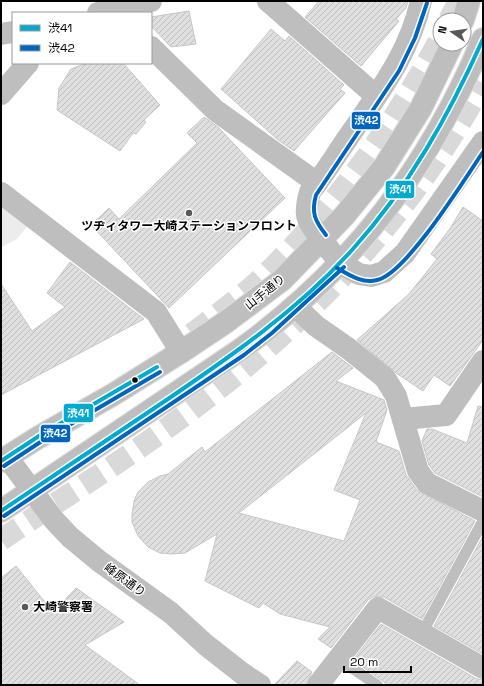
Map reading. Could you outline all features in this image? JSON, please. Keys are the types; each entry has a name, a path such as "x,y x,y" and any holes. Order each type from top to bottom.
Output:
{"street":[{"path":"112,11 151,1"},
{"path":"268,1 376,96"},
{"path":"421,1 417,20 407,46 376,96 310,192 306,205 307,220 340,263 360,274 371,276 384,272 395,264 405,253 482,146"},
{"path":"466,12 469,1"},
{"path":"1,34 12,32"},
{"path":"1,511 240,350 295,306 340,263 404,186 426,152 458,95 483,39"},
{"path":"152,48 215,110 317,183"},
{"name":"山手通り","path":"4,459 181,352 226,322 277,284 363,195 404,138 434,84 448,52"},
{"path":"1,94 27,64"},
{"path":"1,193 156,312 181,352"},
{"path":"295,306 316,326 349,349 385,378 396,396 418,471 427,483 483,511"},
{"path":"403,419 446,415 483,361"},
{"name":"峰原通り","path":"4,459 32,490 54,520 70,537 99,561 171,612 206,645 252,680"},
{"path":"318,685 378,608 483,668"}],"lane":[{"path":"422,633 483,521"},
{"path":"339,659 377,685"}],"shaded area":[{"path":"1,203 28,225 17,239 1,247"}],"building":[{"path":"319,1 408,1 406,8 396,19 399,21 361,66 305,17"},
{"path":"189,11 196,44 171,47 152,27 152,17"},
{"path":"271,29 285,41 289,36 344,85 340,89 345,93 294,151 277,139 221,89"},
{"path":"84,64 124,64 160,105 144,120 146,122 136,134 133,133 120,151 57,110 59,88 71,69"},
{"name":"ツヂィタワー大崎ステーションフロント","path":"204,117 218,127 285,198 169,308 91,225 109,208 119,219 197,143 187,133"},
{"path":"463,207 483,221 483,340 450,386 434,375 423,391 396,373 357,340 409,294 437,259 431,254 451,227"},
{"path":"70,262 144,319 1,395 1,284 32,331 65,307 47,293"},
{"path":"332,352 353,368 336,381 384,400 387,410 376,442 399,451 406,475 417,490 475,521 422,619 384,597 373,597 368,600 331,648 318,639 330,627 280,614 263,603 259,608 205,581 217,534 185,553 171,554 160,553 148,547 138,536 132,522 132,515 134,501 138,492 148,482 168,474 202,447 205,452","holes":["366,413 334,490 360,500 344,541 239,513"]},
{"path":"478,406 483,407 483,497 435,473 429,465 422,441 427,429 432,429 467,443"},
{"path":"483,536 483,654 434,626"},
{"path":"16,566 53,612 76,588 124,622 85,645 140,685 1,685 1,578"},
{"path":"381,624 477,679 483,680 483,685 388,685 353,660"},
{"path":"297,661 312,672 306,685 274,685"}],"tunnel":[{"path":"453,12 459,1"},
{"path":"192,334 261,279 319,217 364,161 384,132 433,52"},
{"path":"1,540 136,450 189,412 287,331 332,287 374,241 414,192 450,139 483,83"}],"transit line":[{"name":"渋42","path":"326,235 315,216 314,207 316,195 399,71 415,38 427,3"},
{"name":"渋41","path":"1,511 213,368 286,313 331,272 373,226 410,176 442,123 483,39"},
{"name":"渋42","path":"337,268 356,278 367,281 377,280 389,274 403,261 434,224 483,152"},
{"name":"渋42","path":"4,516 244,355 272,333 344,267"},
{"name":"渋41","path":"1,461 39,436 157,367"},
{"name":"渋42","path":"4,466 42,441 160,372"}],"place":[{"name":"ツヂィタワー大崎ステーションフロント","path":"189,213"},
{"name":"大崎警察署","path":"25,607"}]}
